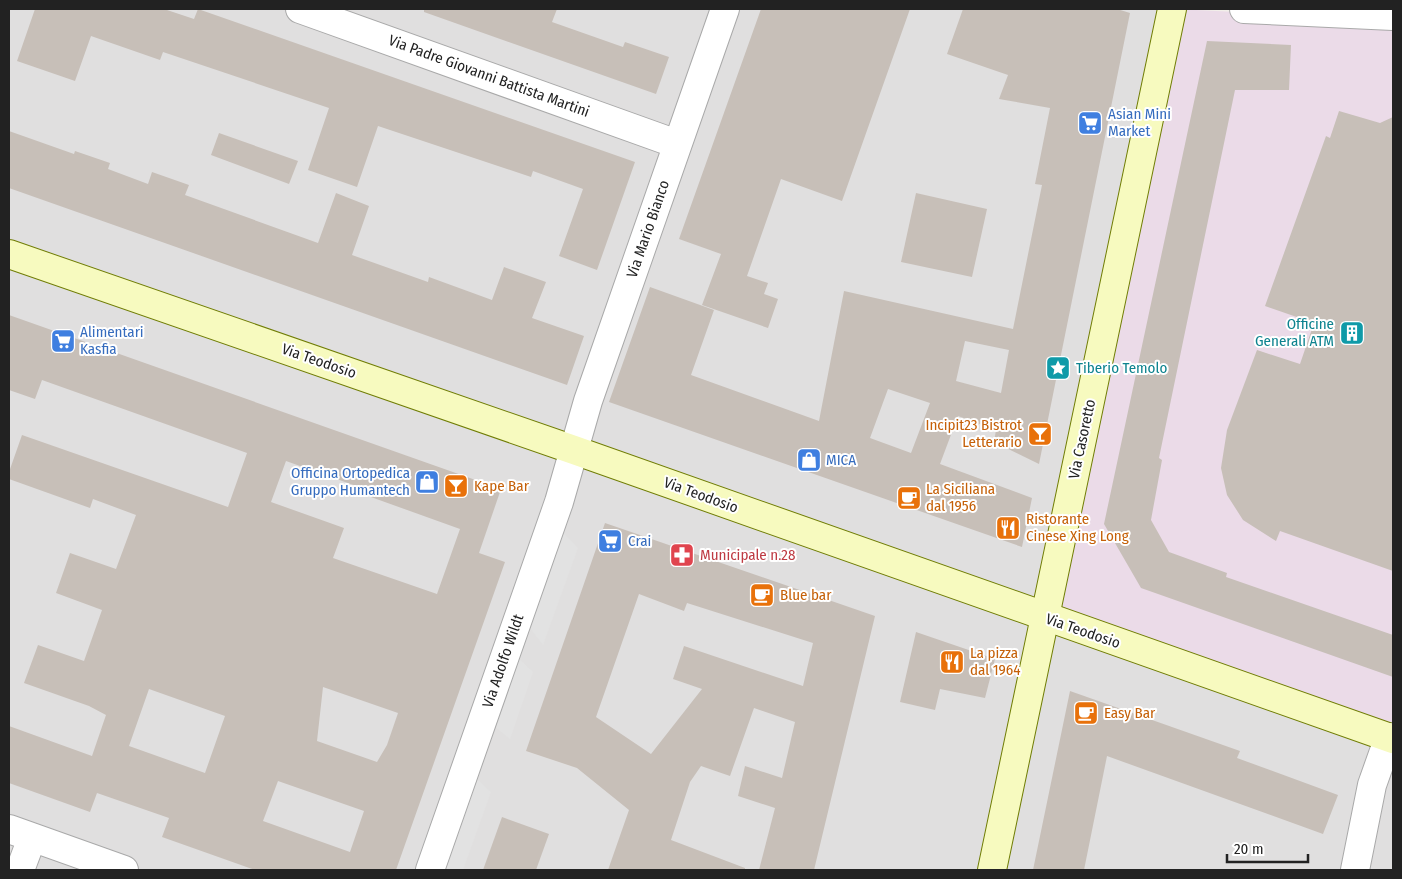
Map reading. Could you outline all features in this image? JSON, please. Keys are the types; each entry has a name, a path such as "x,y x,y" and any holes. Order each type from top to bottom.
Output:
{"street":[{"name":"Via Padre Giovanni Battista Martini","path":"300,9 678,144"},
{"name":"Via Mario Bianco","path":"574,450 588,401 724,9"},
{"name":"Via Casoretto","path":"992,870 1172,9"},
{"path":"1244,9 1393,16"},
{"name":"Via Teodosio","path":"9,254 574,450 1391,738"},
{"name":"Via Adolfo Wildt","path":"430,870 560,502 574,450"},
{"path":"1355,870 1372,785 1391,738"},
{"path":"20,870 21,833 124,870"}],"shaded area":[{"path":"9,9 1167,9 1042,605 9,240"},
{"path":"1176,9 1393,20 1393,738 1047,615"},
{"path":"9,265 1038,625 989,870 9,870"},
{"path":"563,532 578,548 543,645 529,627"},
{"path":"1046,620 1393,744 1393,870 996,870"},
{"path":"518,658 533,672 510,739 493,725"},
{"path":"476,778 491,792 463,870 443,870"}],"building":[{"path":"35,9 164,9 194,19 198,9 635,162 597,270 559,256 583,189 533,171 531,177 378,126 357,187 308,170 329,108 163,52 160,60 91,36 75,81 17,61"},
{"path":"424,9 557,9 552,22 623,47 625,42 669,57 656,94 424,12"},
{"path":"761,9 910,9 842,201 781,179 747,276 768,283 764,294 778,299 768,328 702,305 721,254 679,239"},
{"path":"963,9 1117,9 1130,13 1039,464 994,442 996,430 958,416 940,464 1032,498 1022,547 609,402 650,287 714,310 691,375 819,421 844,291 1013,329 1042,185 1035,184 1050,108 999,99 1008,75 947,54","holes":["965,341 1009,350 1001,393 956,381","888,389 930,403 911,453 870,438"]},
{"path":"1207,41 1291,45 1289,90 1235,90 1159,458 1162,460 1151,520 1169,552 1227,573 1226,577 1393,635 1393,677 1141,588 1104,524"},
{"name":"Officine Generali ATM","path":"1339,111 1380,123 1393,117 1393,571 1280,531 1276,541 1243,520 1227,495 1221,468 1227,430 1257,350 1300,364 1314,323 1265,306 1326,136 1330,138"},
{"path":"9,131 74,154 75,151 110,163 108,169 148,184 152,172 189,185 185,195 318,243 336,193 369,206 352,255 428,282 429,277 492,300 504,267 546,282 532,318 584,336 567,385 9,188"},
{"path":"219,133 298,161 289,184 211,155"},
{"path":"916,193 987,209 972,277 901,262"},
{"path":"9,315 501,489 479,553 505,562 396,870 255,870 162,837 169,818 97,793 90,812 9,783 9,726 92,756 106,715 89,706 24,683 38,645 84,661 102,610 56,593 70,553 116,569 136,515 93,499 90,508 9,479 9,472 22,435 228,507 247,453 42,380 35,399 9,390","holes":["286,461 359,487 357,492 460,529 437,594 333,558 344,528 271,502","323,687 398,713 387,745 377,762 317,741","149,689 225,716 205,773 129,746","278,781 364,811 350,852 263,821"]},
{"path":"605,523 875,616 814,870 759,870 775,808 738,796 745,766 782,778 795,722 754,708 730,776 701,766 690,782 671,840 745,868 745,870 608,870 629,810 577,768 526,751","holes":["639,594 684,611 687,603 813,643 803,686 684,646 673,679 702,689 651,754 596,717"]},
{"path":"916,632 995,659 985,698 940,689 935,710 900,702"},
{"path":"1070,691 1240,751 1237,758 1338,795 1323,834 1107,756 1084,870 1033,870"},
{"path":"502,817 549,834 536,870 483,870"}],"place":[{"name":"Asian Mini Market","path":"1090,123"},
{"name":"Officine Generali ATM","path":"1352,333"},
{"name":"Alimentari Kasfia","path":"63,341"},
{"name":"Tiberio Temolo","path":"1058,368"},
{"name":"Incipit23 Bistrot Letterario","path":"1040,434"},
{"name":"MICA","path":"809,460"},
{"name":"Officina Ortopedica Gruppo Humantech","path":"427,482"},
{"name":"Kape Bar","path":"456,486"},
{"name":"La Siciliana dal 1956","path":"909,498"},
{"name":"Ristorante Cinese Xing Long","path":"1008,528"},
{"name":"Crai","path":"610,541"},
{"name":"Municipale n.28","path":"682,555"},
{"name":"Blue bar","path":"762,595"},
{"name":"La pizza dal 1964","path":"952,662"},
{"name":"Easy Bar","path":"1086,713"}]}
